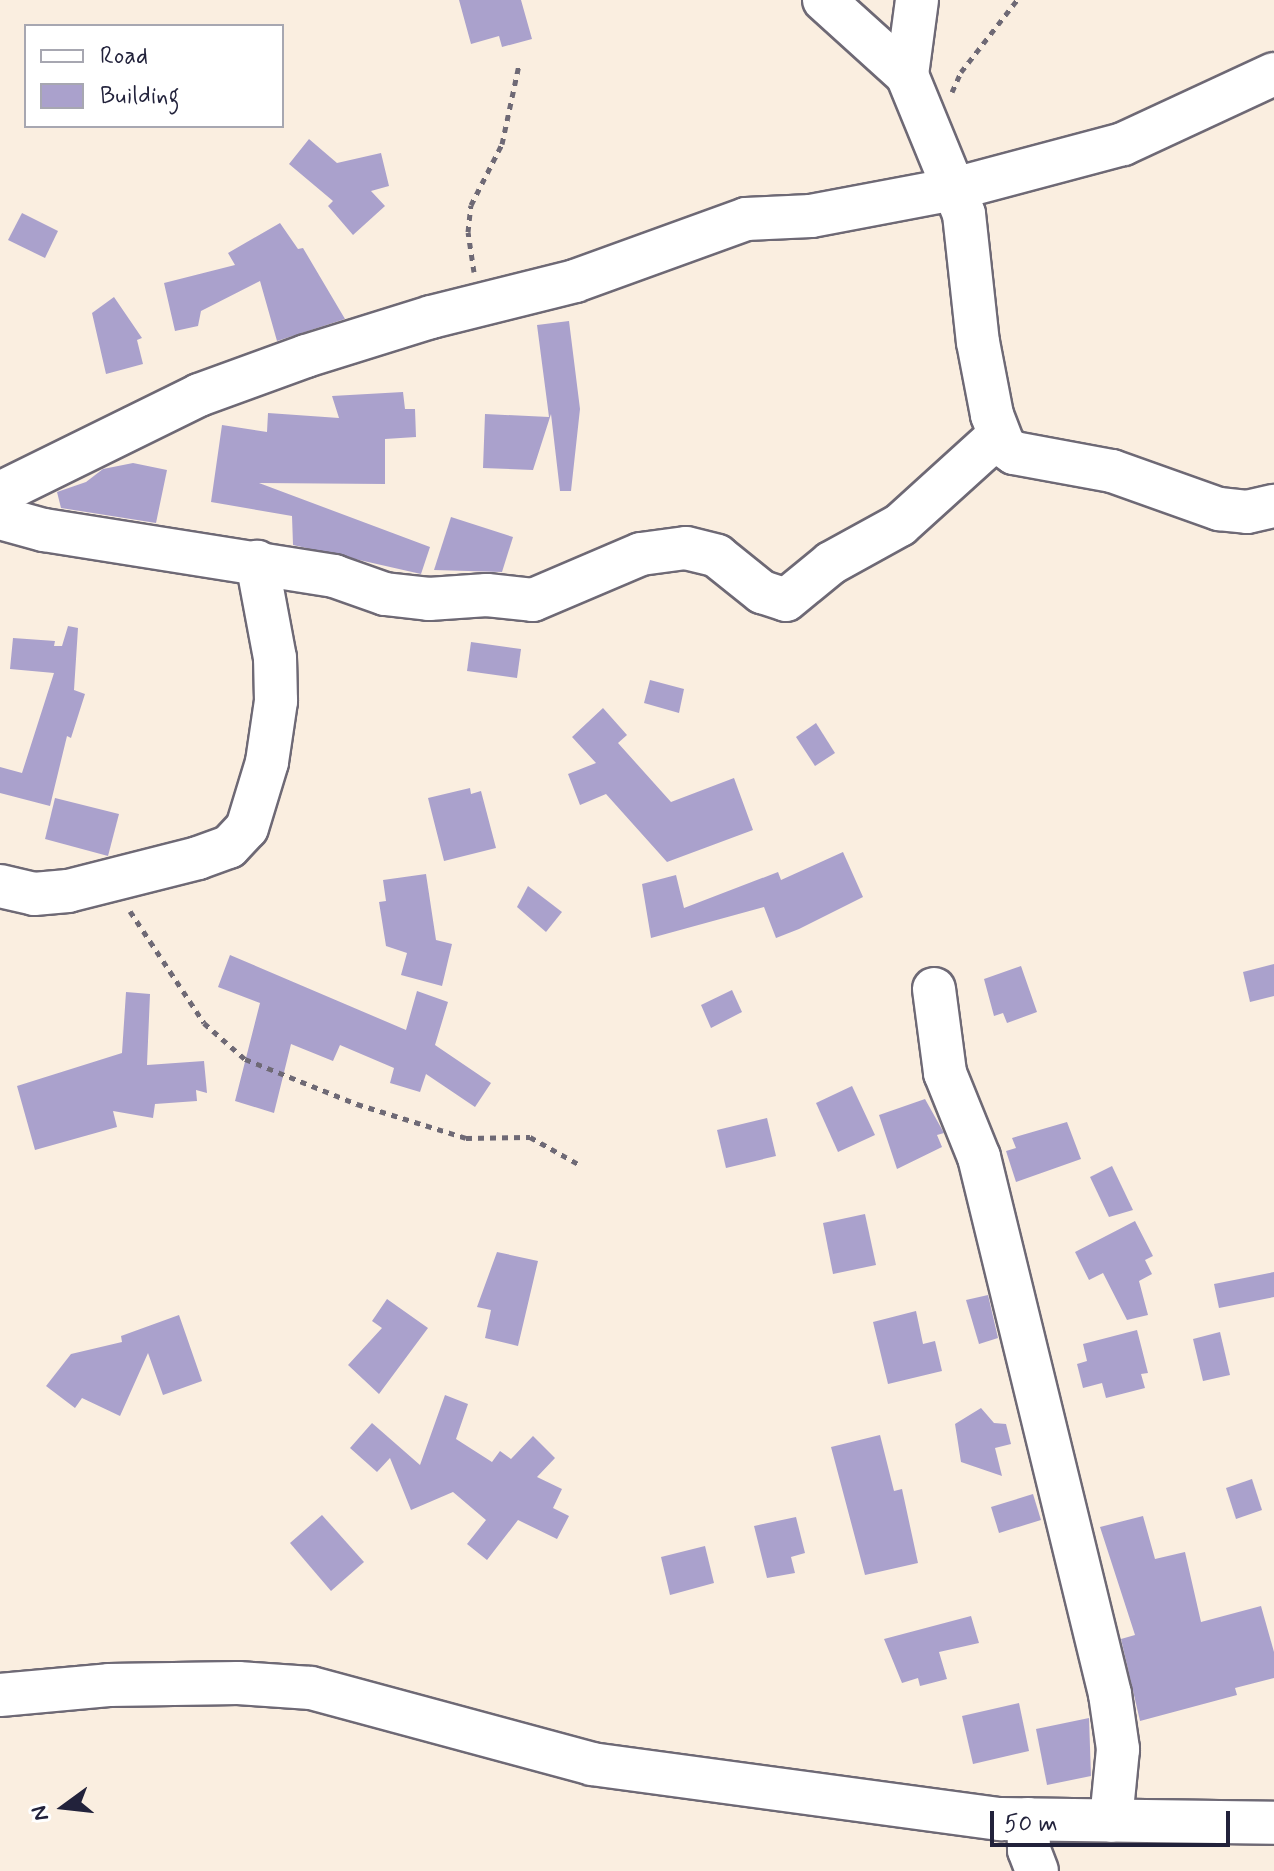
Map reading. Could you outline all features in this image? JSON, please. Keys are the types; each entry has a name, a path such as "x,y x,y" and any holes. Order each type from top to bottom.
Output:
{"street":[{"path":"824,0 907,75 954,189 967,233 978,342 998,436 1014,453 1112,471 1219,509 1247,512 1274,506"},
{"path":"907,75 917,0"},
{"path":"0,493 199,395 306,356 469,308 575,281 746,219 811,216 954,189 1123,144 1274,74"},
{"path":"0,518 44,530 334,576 405,598 487,595 525,601 641,554 686,548 717,556 762,592 786,600 831,563 900,525 998,436"},
{"path":"0,886 34,894 110,880 229,847 247,828 267,762 276,701 275,658 257,562"},
{"path":"934,989 945,1073 979,1157 1110,1694 1118,1749 1111,1821"},
{"path":"0,1695 109,1685 238,1683 311,1688 592,1764 1028,1819 1274,1823"},
{"path":"1028,1819 1029,1850 1037,1871"}],"path":[{"path":"932,141 961,72 1017,0"},
{"path":"469,308 476,284 468,232 471,205 502,144 519,65"},
{"path":"110,880 204,1023 245,1059 357,1104 466,1138 530,1137 580,1165"}],"building":[{"path":"459,0 521,0 532,39 502,47 499,36 471,44"},
{"path":"309,139 337,163 381,153 389,186 371,191 385,206 353,235 328,206 333,201 289,164"},
{"path":"22,213 58,231 45,258 8,240"},
{"path":"280,223 298,249 303,248 345,319 277,341 260,281 201,311 198,326 175,331 164,283 235,265 228,253"},
{"path":"114,297 142,338 137,340 143,364 106,374 92,313"},
{"path":"569,321 580,409 571,491 560,491 551,414 533,470 483,468 485,414 549,417 537,325"},
{"path":"403,392 405,409 415,409 416,437 385,439 385,484 259,483 430,547 421,574 293,545 292,516 211,502 222,425 267,432 268,413 339,418 332,396"},
{"path":"133,463 167,470 156,523 61,508 57,492 86,482 103,469"},
{"path":"451,517 513,537 502,572 434,570"},
{"path":"68,626 78,628 74,690 85,694 71,738 67,736 50,806 0,793 0,767 22,773 54,673 10,669 13,638 55,641 54,646 62,646"},
{"path":"471,642 521,649 517,678 467,671"},
{"path":"650,680 684,689 679,713 644,703"},
{"path":"603,708 627,735 618,743 671,802 734,778 753,830 667,862 606,794 580,805 568,774 596,763 572,737"},
{"path":"816,723 835,753 815,766 796,737"},
{"path":"470,788 471,794 481,791 496,848 444,861 428,798"},
{"path":"55,798 119,814 108,856 45,839"},
{"path":"843,852 863,897 799,929 776,938 764,907 651,938 642,884 676,875 684,908 778,872 781,880"},
{"path":"426,874 436,940 452,944 442,986 401,975 407,953 386,946 379,902 386,901 383,880"},
{"path":"528,886 562,912 546,932 517,907"},
{"path":"230,955 406,1030 417,991 448,1002 435,1045 491,1083 475,1107 426,1074 420,1092 390,1083 394,1068 340,1045 333,1061 291,1044 274,1113 235,1101 260,1003 218,987"},
{"path":"1274,964 1274,996 1250,1002 1243,972"},
{"path":"1021,966 1037,1012 1007,1023 1003,1013 994,1016 984,979"},
{"path":"732,990 742,1012 711,1028 701,1005"},
{"path":"126,992 150,994 147,1065 204,1061 207,1093 196,1090 197,1101 155,1104 153,1118 113,1111 117,1127 35,1150 17,1086 122,1053"},
{"path":"852,1086 875,1135 838,1152 816,1103"},
{"path":"925,1099 944,1133 937,1135 942,1147 897,1169 879,1115"},
{"path":"767,1118 776,1156 726,1168 717,1130"},
{"path":"1067,1122 1081,1159 1016,1182 1006,1151 1016,1148 1012,1138"},
{"path":"1112,1166 1133,1210 1109,1217 1090,1177"},
{"path":"865,1214 876,1265 833,1274 823,1223"},
{"path":"1135,1221 1153,1256 1145,1260 1152,1274 1139,1281 1148,1315 1127,1320 1103,1273 1089,1280 1075,1252"},
{"path":"497,1252 538,1261 518,1346 485,1338 491,1310 477,1307"},
{"path":"1274,1272 1274,1297 1219,1308 1214,1284"},
{"path":"988,1295 998,1338 979,1344 966,1300"},
{"path":"387,1299 428,1328 379,1394 348,1365 382,1328 372,1321"},
{"path":"916,1311 923,1344 935,1341 942,1371 888,1384 873,1322"},
{"path":"179,1315 202,1381 163,1395 148,1353 120,1416 82,1398 75,1408 46,1386 71,1354 122,1342 121,1336"},
{"path":"1137,1330 1148,1373 1141,1374 1145,1388 1106,1398 1102,1383 1083,1388 1077,1364 1087,1361 1083,1344"},
{"path":"1220,1332 1230,1375 1203,1381 1193,1339"},
{"path":"445,1395 468,1404 456,1439 492,1462 500,1451 511,1459 533,1436 555,1458 537,1477 562,1489 553,1508 569,1516 557,1539 518,1520 487,1560 467,1544 486,1520 453,1492 411,1510 390,1458 377,1472 350,1448 372,1423 420,1465"},
{"path":"981,1408 994,1423 1006,1424 1011,1444 995,1448 1002,1476 961,1462 955,1424"},
{"path":"880,1435 894,1491 902,1489 918,1563 865,1575 831,1447"},
{"path":"1252,1479 1262,1510 1236,1519 1226,1488"},
{"path":"1033,1494 1041,1520 999,1533 991,1507"},
{"path":"322,1515 364,1562 331,1591 290,1543"},
{"path":"1143,1516 1155,1559 1185,1552 1201,1622 1261,1606 1274,1652 1274,1678 1235,1688 1237,1695 1140,1721 1121,1639 1135,1635 1100,1527"},
{"path":"796,1517 805,1553 791,1557 795,1573 767,1578 754,1526"},
{"path":"705,1546 714,1583 670,1595 661,1557"},
{"path":"971,1616 979,1643 939,1652 947,1679 920,1686 918,1678 902,1683 884,1639"},
{"path":"1019,1703 1029,1751 973,1764 962,1716"},
{"path":"1089,1718 1091,1776 1047,1785 1036,1729"}]}
